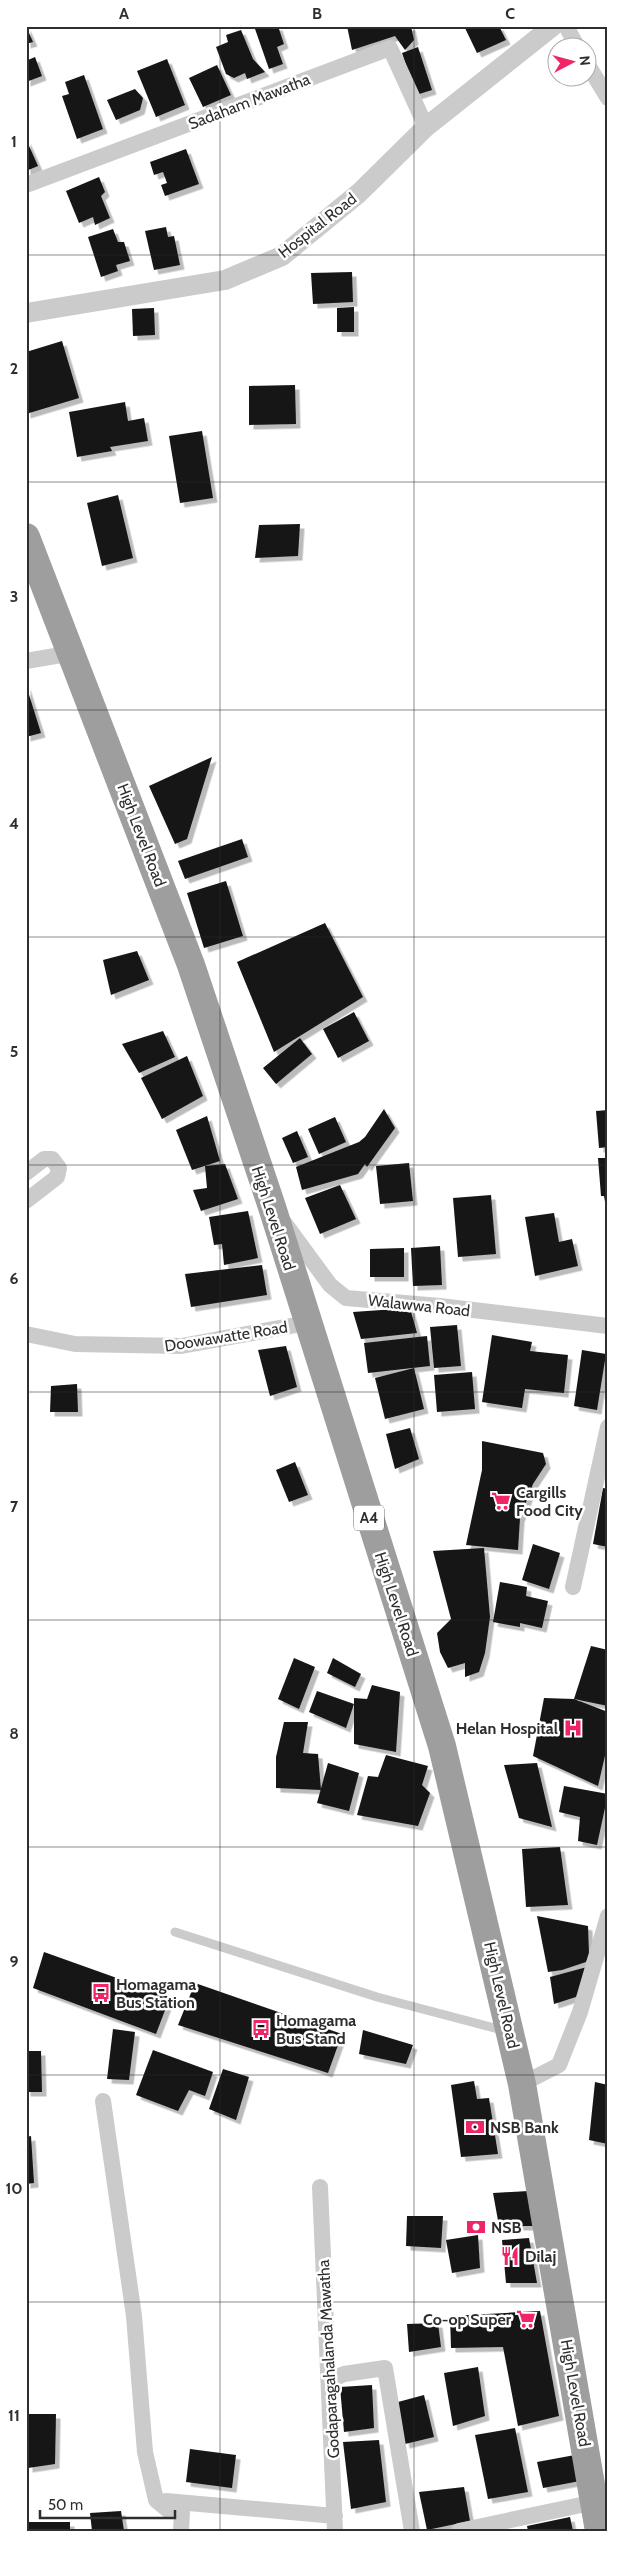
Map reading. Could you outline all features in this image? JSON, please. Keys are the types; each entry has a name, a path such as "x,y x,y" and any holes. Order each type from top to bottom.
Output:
{"highway":[{"name":"High Level Road","path":"26,537 73,653 191,965 272,1207 307,1323 442,1746 522,2084 599,2531"}],"street":[{"name":"Hospital Road","path":"26,313 225,280 282,256 359,193 426,127 553,26"},
{"path":"566,26 573,38"},
{"name":"Sadaham Mawatha","path":"26,185 390,48 426,127"},
{"path":"596,78 608,98"},
{"path":"26,661 73,653"},
{"path":"26,1173 44,1159 52,1158 59,1168 58,1177 26,1201"},
{"name":"Walawwa Road","path":"272,1207 330,1285 346,1298 440,1306 608,1326"},
{"name":"Doowawatte Road","path":"26,1334 75,1344 181,1346 307,1323"},
{"path":"573,1588 608,1427"},
{"path":"522,2084 559,2065 580,2012 608,1916"},
{"path":"103,2101 134,2316 146,2452 156,2500 168,2510 182,2512 181,2531"},
{"name":"Godaparagahalanda Mawatha","path":"320,2187 335,2523"},
{"path":"329,2381 344,2374 385,2368 412,2531"},
{"path":"156,2500 335,2523"},
{"path":"459,2531 595,2502"}],"lane":[{"path":"175,1932 376,1997 511,2032"}],"building":[{"path":"26,26 33,42 26,44"},
{"path":"254,26 278,26 284,44 277,47 283,64 269,69"},
{"path":"347,26 411,26 414,40 405,50 395,36 352,50"},
{"path":"464,26 499,26 506,40 477,53"},
{"path":"241,30 253,59 265,72 247,79 245,73 234,78 226,74 216,47 228,42 226,35"},
{"path":"418,47 432,90 416,95 402,53"},
{"path":"26,57 28,60 35,57 42,76 26,82"},
{"path":"167,59 185,105 156,117 137,71"},
{"path":"217,65 231,95 203,107 189,78"},
{"path":"84,75 103,129 77,139 62,96 69,94 65,82"},
{"path":"135,89 143,98 140,110 116,120 107,100"},
{"path":"26,139 38,166 26,171"},
{"path":"186,149 199,184 165,196 161,185 167,183 163,172 154,175 150,162"},
{"path":"99,177 105,192 101,196 110,218 95,225 93,217 79,223 66,191"},
{"path":"166,227 168,237 174,236 180,265 154,270 145,231"},
{"path":"113,229 118,242 124,242 130,261 116,265 118,271 101,277 88,237"},
{"path":"352,272 353,302 313,304 311,273"},
{"path":"354,307 354,332 337,332 337,308"},
{"path":"154,308 155,335 133,336 132,309"},
{"path":"62,341 79,398 26,414 26,352"},
{"path":"295,385 296,424 249,425 249,386"},
{"path":"125,402 128,421 144,418 148,441 110,447 112,451 77,457 69,412"},
{"path":"202,431 213,498 180,503 169,436"},
{"path":"118,495 133,558 102,566 87,503"},
{"path":"300,524 298,556 255,558 259,525"},
{"path":"26,685 41,733 26,737"},
{"path":"212,757 187,839 175,844 149,786"},
{"path":"242,839 248,857 185,879 178,861"},
{"path":"226,881 243,936 204,948 187,893"},
{"path":"325,923 363,997 274,1052 237,962"},
{"path":"137,951 149,980 111,995 103,960"},
{"path":"354,1012 369,1041 338,1058 323,1029"},
{"path":"163,1031 175,1057 139,1073 122,1044"},
{"path":"300,1038 312,1054 276,1084 263,1068"},
{"path":"187,1056 203,1096 162,1119 141,1078"},
{"path":"384,1109 395,1128 367,1167 365,1164 358,1174 302,1190 296,1167 359,1142 365,1137"},
{"path":"608,1110 608,1147 599,1148 596,1111"},
{"path":"207,1116 220,1161 192,1170 176,1130"},
{"path":"335,1117 346,1142 319,1154 308,1129"},
{"path":"297,1131 308,1157 293,1163 282,1138"},
{"path":"598,1158 608,1158 608,1219 604,1196 601,1196"},
{"path":"409,1163 413,1201 380,1204 376,1166"},
{"path":"225,1164 238,1199 201,1211 193,1190 207,1188 205,1166"},
{"path":"340,1185 356,1219 320,1234 305,1198"},
{"path":"491,1195 496,1254 458,1257 453,1198"},
{"path":"248,1211 258,1258 224,1265 222,1244 214,1245 209,1217"},
{"path":"554,1213 559,1242 572,1239 578,1266 535,1276 525,1217"},
{"path":"440,1246 442,1285 413,1286 411,1248"},
{"path":"404,1248 404,1277 370,1277 370,1249"},
{"path":"262,1265 267,1295 191,1307 185,1274"},
{"path":"410,1308 417,1333 361,1339 353,1312"},
{"path":"457,1325 461,1366 434,1368 430,1327"},
{"path":"492,1335 532,1342 530,1351 568,1355 564,1393 525,1389 522,1408 482,1402"},
{"path":"427,1336 430,1366 368,1373 364,1343"},
{"path":"286,1346 297,1387 270,1396 258,1350"},
{"path":"582,1350 606,1354 597,1410 574,1406"},
{"path":"414,1368 424,1409 385,1419 375,1378"},
{"path":"472,1372 475,1409 437,1412 434,1375"},
{"path":"77,1384 78,1412 50,1412 51,1386"},
{"path":"410,1428 419,1459 395,1469 386,1434"},
{"name":"Cargills Food City","path":"482,1441 543,1453 546,1464 533,1484 520,1518 518,1550 466,1545 482,1470"},
{"path":"295,1462 308,1495 289,1502 276,1470"},
{"path":"603,1488 608,1489 608,1547 593,1544"},
{"path":"533,1544 560,1553 549,1589 522,1580"},
{"path":"484,1548 490,1617 485,1653 479,1672 465,1677 465,1663 448,1668 440,1652 437,1633 451,1619 433,1551"},
{"path":"500,1582 527,1587 526,1596 548,1601 542,1628 520,1623 520,1627 493,1622"},
{"path":"591,1646 608,1650 608,1706 574,1699"},
{"path":"294,1658 315,1667 299,1709 278,1699"},
{"path":"333,1658 361,1674 355,1687 327,1673"},
{"path":"372,1685 400,1692 396,1752 354,1744 354,1698 367,1699"},
{"path":"317,1691 354,1704 346,1728 309,1712"},
{"name":"Helan Hospital","path":"544,1698 574,1699 608,1712 608,1743 598,1786 533,1756"},
{"path":"284,1722 308,1722 303,1753 318,1754 321,1790 276,1788 276,1757"},
{"path":"386,1755 428,1766 422,1785 430,1793 418,1826 357,1815 368,1776 378,1777"},
{"path":"328,1763 359,1773 349,1811 317,1803"},
{"path":"537,1763 552,1827 519,1818 504,1765"},
{"path":"564,1786 608,1794 597,1845 578,1841 580,1817 559,1812"},
{"path":"560,1847 568,1905 526,1907 522,1849"},
{"path":"537,1916 588,1926 589,1954 586,1962 562,1970 548,1972"},
{"name":"Homagama Bus Station","path":"44,1952 170,1997 156,2034 33,1988"},
{"path":"587,1967 579,1996 554,2004 550,1977"},
{"name":"Homagama Bus Stand","path":"195,1983 342,2034 328,2073 178,2025"},
{"path":"113,2029 135,2032 129,2080 107,2079"},
{"path":"363,2030 413,2045 406,2064 359,2054"},
{"path":"153,2050 213,2072 205,2096 189,2090 178,2111 136,2095"},
{"path":"26,2051 41,2051 42,2092 26,2092"},
{"path":"223,2069 249,2077 236,2120 209,2109"},
{"name":"NSB Bank","path":"474,2081 477,2099 489,2098 498,2154 461,2157 451,2085"},
{"path":"595,2082 608,2085 608,2144 589,2140"},
{"path":"31,2136 34,2183 26,2184 26,2137"},
{"path":"529,2191 533,2226 499,2226 493,2193"},
{"path":"407,2216 443,2216 441,2248 406,2246"},
{"path":"478,2235 480,2268 452,2273 446,2240"},
{"path":"529,2238 537,2283 506,2283 502,2240"},
{"path":"540,2311 559,2416 518,2426 503,2347 451,2348 450,2316"},
{"path":"438,2323 441,2347 409,2352 407,2324"},
{"path":"478,2367 485,2416 453,2426 444,2373"},
{"path":"372,2385 374,2428 344,2432 340,2387"},
{"path":"424,2395 434,2437 405,2444 398,2402"},
{"path":"26,2414 56,2414 55,2464 28,2468"},
{"path":"515,2428 528,2492 488,2499 475,2435"},
{"path":"379,2440 386,2502 351,2509 343,2442"},
{"path":"190,2449 236,2455 232,2488 186,2482"},
{"path":"575,2455 580,2481 543,2488 537,2462"},
{"path":"464,2487 470,2521 427,2530 419,2492"},
{"path":"121,2511 124,2531 92,2531 90,2513"},
{"path":"570,2517 573,2531 528,2531 527,2526"},
{"path":"26,2522 70,2522 70,2531 26,2531"}],"place":[{"name":"Cargills Food City","path":"501,1501"},
{"name":"Helan Hospital","path":"573,1728"},
{"name":"Homagama Bus Station","path":"101,1993"},
{"name":"Homagama Bus Stand","path":"261,2029"},
{"name":"NSB Bank","path":"475,2127"},
{"name":"NSB","path":"476,2227"},
{"name":"Dilaj","path":"510,2256"},
{"name":"Co-op Super","path":"526,2319"}]}
